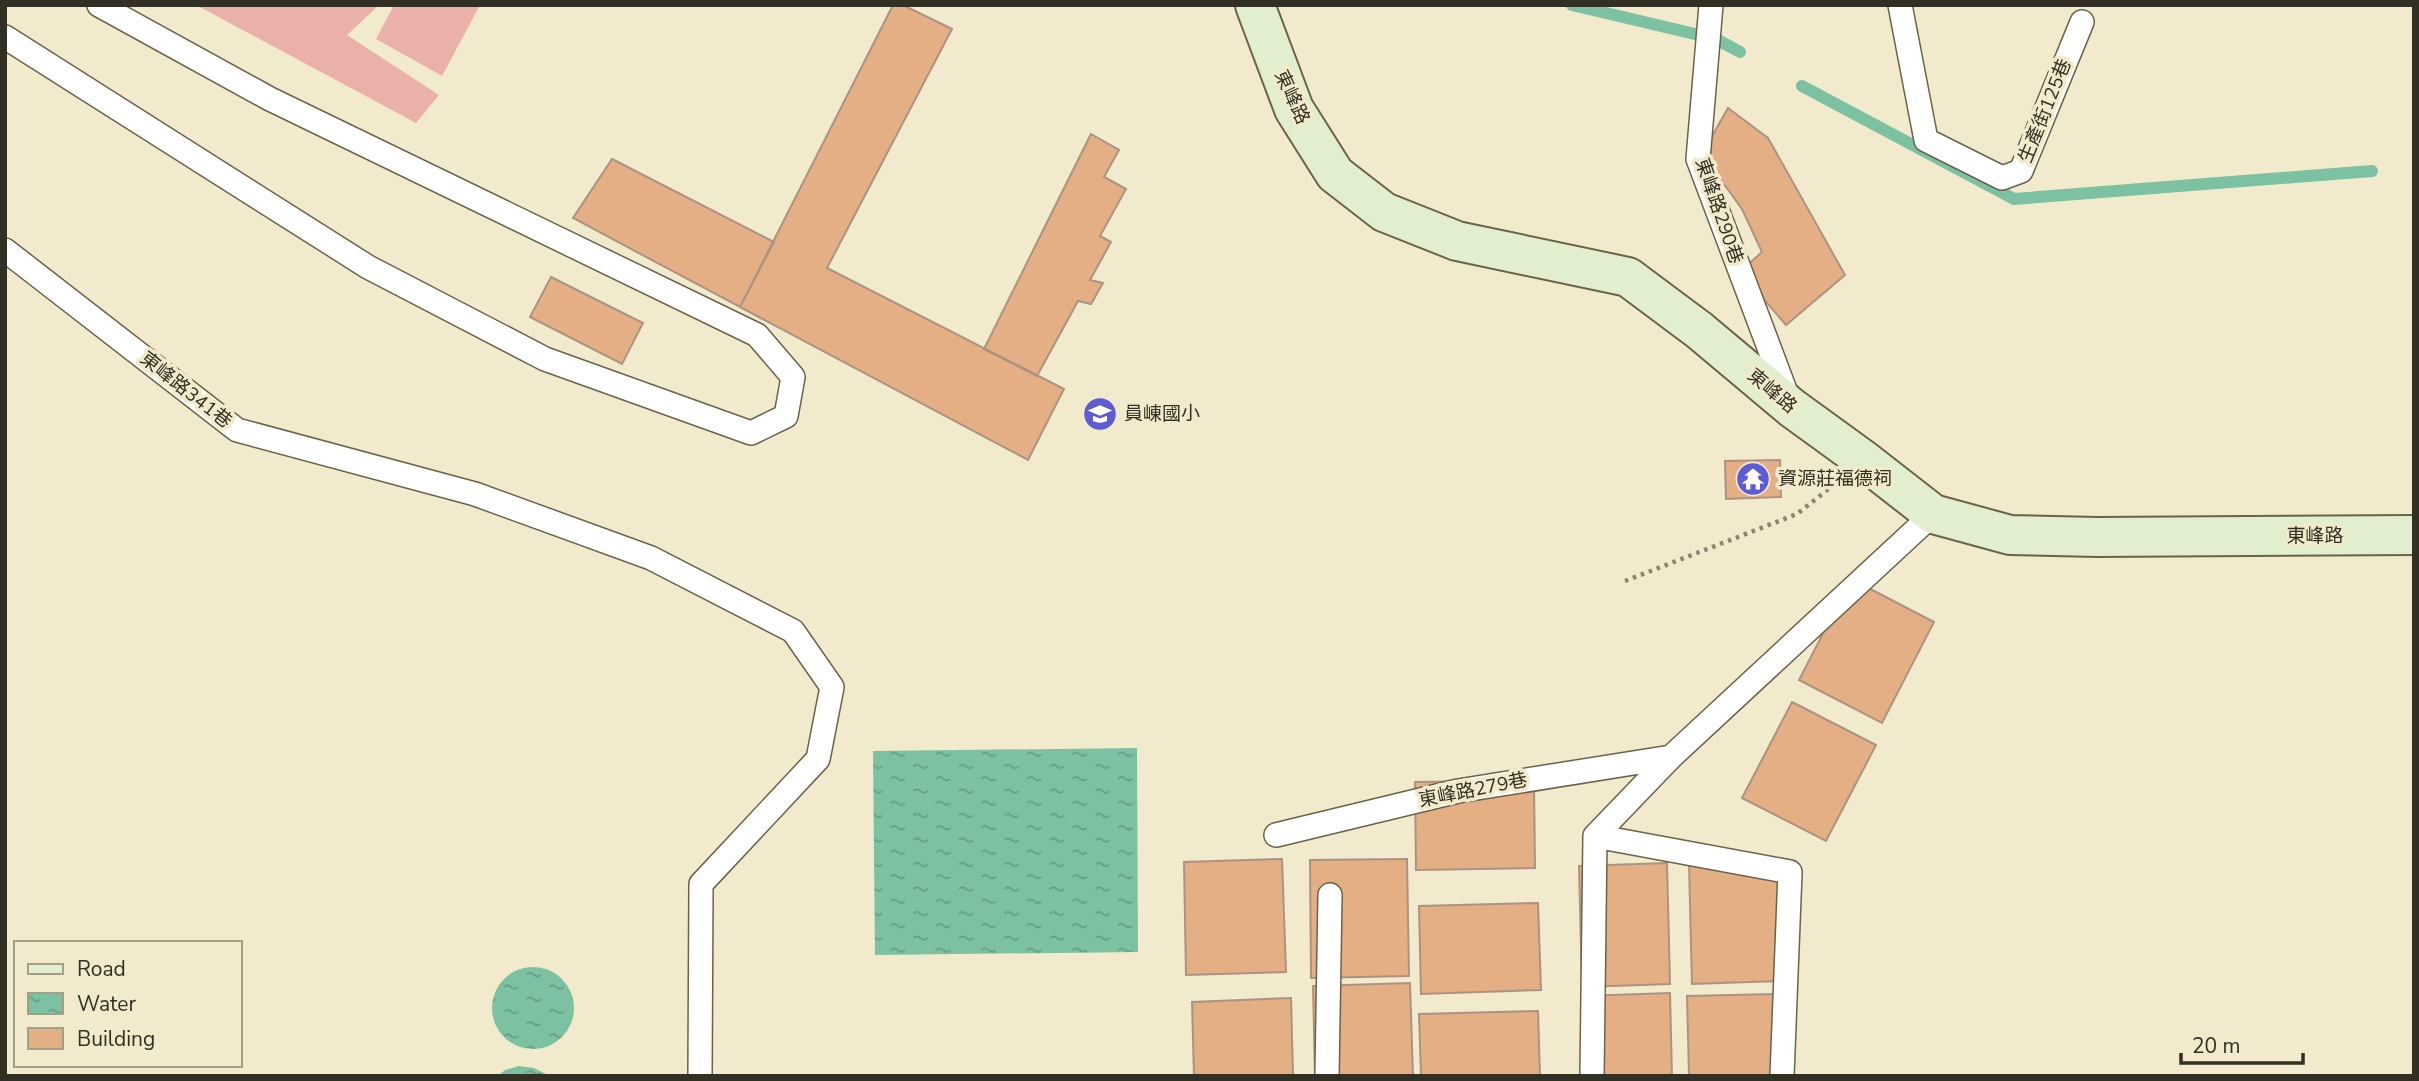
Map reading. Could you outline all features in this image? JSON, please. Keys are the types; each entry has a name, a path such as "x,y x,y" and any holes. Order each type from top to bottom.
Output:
{"main road":[{"name":"東峰路","path":"1255,5 1294,109 1307,131 1335,174 1384,212 1457,241 1628,276 1699,330 1792,408 1933,514 2010,536 2414,535"}],"lane":[{"path":"5,37 368,267 545,359 751,433 786,416 793,377 757,335 270,99 99,5"},
{"name":"東峰路290巷","path":"1711,5 1698,159 1792,408"},
{"name":"生產街125巷","path":"1900,5 1926,140 2002,178 2021,171 2082,22"},
{"name":"東峰路341巷","path":"5,250 237,430 475,494 650,558 793,631 832,687 818,759 701,884 700,1076"},
{"path":"1592,1076 1595,836 1671,757 1933,514"},
{"name":"東峰路279巷","path":"1276,835 1458,791 1671,757"},
{"path":"1595,836 1790,872 1782,1076"},
{"path":"1327,1076 1330,895"}],"path":[{"path":"1625,581 1797,514 1865,461"}],"shaded area":[{"path":"196,5 379,5 347,35 439,95 416,123"},
{"path":"394,5 480,5 442,76 376,39"}],"water":[{"path":"1137,748 1138,952 875,955 873,751"},
{"path":"533,967 549,970 562,979 571,992 574,1008 571,1024 562,1037 549,1046 533,1049 517,1046 504,1037 495,1024 492,1008 495,992 504,979 517,970"},
{"path":"519,1066 534,1068 550,1076 498,1076 505,1070"}],"building":[{"path":"893,5 903,5 952,29 827,268 1064,389 1028,460 740,307"},
{"path":"1728,108 1768,138 1845,275 1786,325 1740,272 1762,252 1742,209 1702,154"},
{"path":"1091,134 1119,150 1104,177 1126,189 1100,236 1111,242 1090,280 1103,283 1091,304 1078,301 1037,376 984,349"},
{"path":"612,159 774,242 740,307 573,218"},
{"path":"551,277 643,323 622,364 530,317"},
{"name":"資源莊福德祠","path":"1780,460 1781,497 1726,499 1725,461"},
{"path":"1851,579 1934,622 1882,723 1799,680"},
{"path":"1792,702 1876,745 1826,841 1742,798"},
{"path":"1534,780 1535,868 1416,870 1415,782"},
{"path":"1282,859 1286,972 1186,975 1184,862"},
{"path":"1407,859 1409,976 1311,978 1310,860"},
{"path":"1778,860 1780,981 1692,984 1689,863"},
{"path":"1667,863 1670,984 1582,987 1579,866"},
{"path":"1538,903 1541,990 1421,994 1419,906"},
{"path":"1410,983 1413,1076 1315,1076 1313,986"},
{"path":"1670,993 1672,1076 1583,1076 1581,996"},
{"path":"1775,994 1777,1076 1689,1076 1687,996"},
{"path":"1291,998 1293,1076 1194,1076 1192,1002"},
{"path":"1538,1011 1540,1076 1421,1076 1419,1014"}],"waterway":[{"path":"1572,5 1716,39 1740,52"},
{"path":"1802,86 2014,199 2372,171"}],"place":[{"name":"員崠國小","path":"1100,414"},
{"name":"資源莊福德祠","path":"1753,479"}]}
